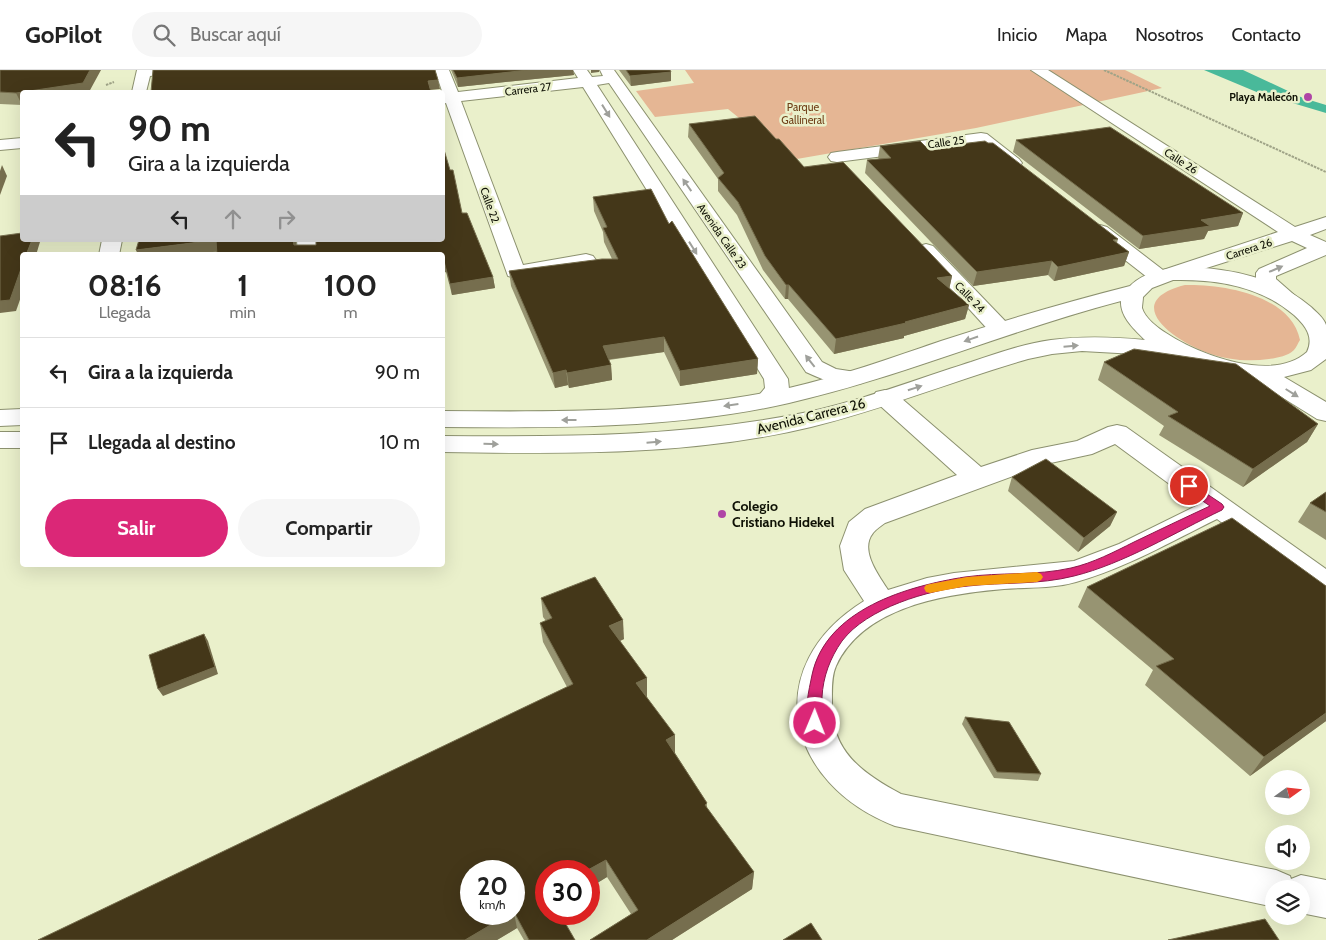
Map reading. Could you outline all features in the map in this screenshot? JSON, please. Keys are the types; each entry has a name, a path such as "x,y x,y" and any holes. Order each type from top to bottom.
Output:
{"street":[{"path":"139,90 143,72 166,70"},
{"name":"Calle 22","path":"442,70 447,98 515,272 586,260"},
{"name":"Calle 26","path":"1038,70 1295,235 1325,248"},
{"name":"Carrera 27","path":"447,98 583,76 610,74"},
{"name":"Avenida Calle 23","path":"610,74 814,367 831,375 854,378"},
{"path":"583,76 776,379 777,389 767,400"},
{"name":"Calle 25","path":"850,171 837,157 980,138 1026,173"},
{"path":"0,145 20,143"},
{"path":"1086,221 1165,276 1204,274 1239,280 1257,285 1289,300 1307,315 1319,330 1323,354 1303,365 1279,371 1258,372 1208,364 1173,349 1154,337 1140,324 1132,306 1132,298 1136,291"},
{"name":"Carrera 26","path":"1136,291 1141,285 1165,276 1295,235 1326,223"},
{"name":"Calle 24","path":"912,236 1000,329"},
{"name":"Carrera 26","path":"1289,300 1266,282 1266,273 1325,248"},
{"name":"Avenida Carrera 26","path":"445,419 578,420 625,418 671,414 767,400 854,378 1000,329 1091,301 1136,291"},
{"name":"Avenida Carrera 26","path":"445,444 577,446 685,440 802,421 1014,356 1050,348 1087,344 1124,344 1173,349"},
{"path":"1258,372 1326,413"},
{"path":"885,397 977,478"},
{"path":"0,418 20,417"},
{"path":"882,605 860,570 854,546 859,529 875,516 1040,456 1083,448 1117,433 1326,584"},
{"path":"0,440 20,440"},
{"path":"1218,507 1109,559 1073,572 1046,577 967,581 928,589 882,605 857,620 838,636 822,663 815,695 815,723 826,754 845,778 867,795 895,809 1265,887"},
{"path":"1310,896 1326,899"}],"path":[{"path":"1104,70 1326,172"}],"green space":[{"name":"Parque Gallineral","path":"685,70 1125,70 1162,88 976,128 791,160 728,109 655,117 636,91 694,83"},
{"path":"1185,285 1236,290 1270,303 1284,312 1294,325 1300,340 1295,349 1289,354 1261,360 1230,359 1195,347 1168,331 1159,321 1154,311 1156,301 1166,292"}],"water":[{"path":"1204,70 1243,70 1303,98 1326,105 1326,113 1259,93"}],"building":[{"path":"0,70 90,70 83,83 36,90 20,90 20,92 16,93 0,92"},
{"path":"153,70 435,70 438,80 428,81 430,90 151,90"},
{"path":"453,70 528,70 457,78"},
{"path":"626,70 670,70 671,72 630,76"},
{"path":"755,116 804,167 843,162 952,276 937,278 969,305 906,323 836,339 789,285 786,285 765,256 738,202 718,178 724,173 689,124"},
{"path":"1110,127 1243,213 1201,220 1210,226 1143,236 1016,140"},
{"path":"920,141 927,148 985,141 993,143 1118,239 1113,240 1129,252 1058,267 1052,261 977,272 867,160 891,158 880,146"},
{"path":"445,153 450,170 453,170 462,213 467,213 493,277 450,284 445,265 445,252 217,252 216,242 293,242 294,245 316,245 316,242 445,242"},
{"path":"651,189 669,224 672,221 758,359 680,371 664,337 603,346 611,365 567,373 566,370 553,373 509,271 602,259 618,259 603,228 607,227 593,197"},
{"path":"20,233 20,242 31,242 27,252 20,252 20,272 10,300 0,301 0,236"},
{"path":"138,242 200,242 136,250"},
{"path":"1134,349 1236,364 1318,424 1253,469 1168,416 1178,412 1104,362"},
{"path":"1046,459 1117,512 1084,538 1012,477"},
{"path":"1326,492 1326,512 1310,503"},
{"path":"1232,518 1326,586 1326,713 1264,757 1156,666 1174,659 1087,587"},
{"path":"595,577 623,620 609,626 647,678 636,683 675,735 666,740 707,803 705,805 754,872 647,940 590,940 638,910 606,860 600,863 600,860 535,860 535,925 566,925 575,940 529,940 521,925 525,925 525,860 460,860 460,925 490,925 465,940 38,940 573,684 540,623 552,618 541,598"},
{"path":"204,634 215,667 158,689 149,655"},
{"path":"965,717 1009,722 1041,774 997,772"},
{"path":"1265,919 1265,925 1269,925 1279,940 1168,940"},
{"path":"811,923 822,940 783,940"}],"slow traffic":[{"path":"930,588 967,581 1037,577"}],"place":[{"name":"Playa Malecón","path":"1308,97"},
{"name":"Colegio Cristiano Hidekel","path":"722,514"}],"route":[{"path":"815,723 815,695 822,663 838,636 857,620 882,605 928,589 967,581 1046,577 1073,572 1109,559 1218,507 1189,486"}]}
